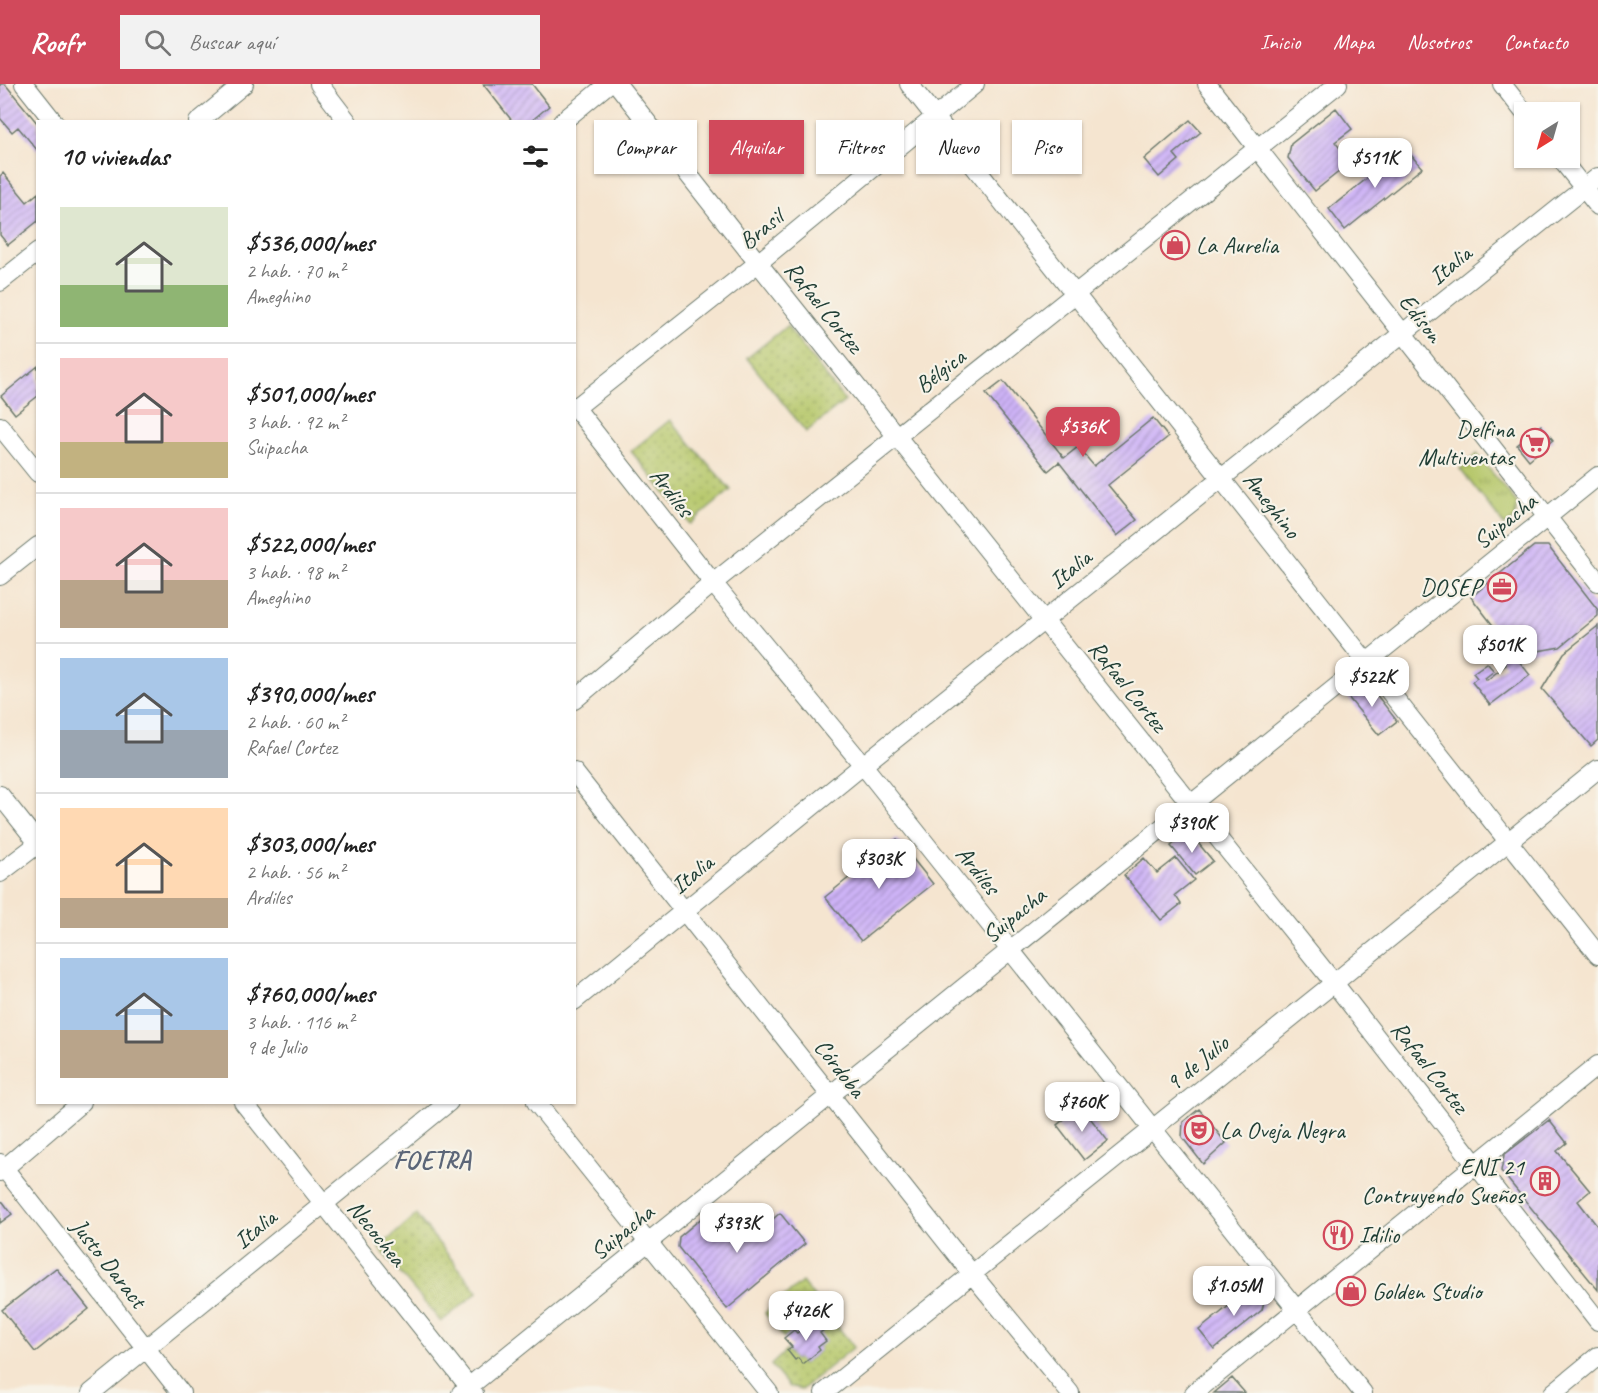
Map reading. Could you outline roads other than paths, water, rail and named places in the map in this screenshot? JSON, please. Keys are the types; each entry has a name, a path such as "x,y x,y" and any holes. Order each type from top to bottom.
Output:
{"street":[{"path":"24,84 52,120"},
{"path":"200,120 244,84"},
{"path":"319,84 346,120"},
{"path":"564,120 608,84"},
{"name":"Rafael Cortez","path":"617,84 1334,983 1598,1321"},
{"name":"Ameghino","path":"909,84 1598,955"},
{"name":"Brasil","path":"576,407 758,263 975,84"},
{"name":"Edison","path":"1207,84 1598,582"},
{"name":"Bélgica","path":"576,698 713,583 1338,84"},
{"path":"1502,84 1516,102"},
{"path":"1573,168 1591,182 1598,206"},
{"name":"Italia","path":"576,999 1220,477 1591,182"},
{"path":"0,282 36,254"},
{"name":"Ardiles","path":"576,409 713,583 1011,949 1363,1393"},
{"path":"0,426 36,471"},
{"name":"Suipacha","path":"468,1391 830,1094 1598,476"},
{"path":"0,576 36,548"},
{"name":"9 de Julio","path":"824,1393 1598,769"},
{"name":"Córdoba","path":"576,775 972,1274 1070,1393"},
{"path":"0,795 36,841"},
{"path":"0,873 36,846"},
{"path":"1194,1393 1598,1065"},
{"path":"1,1168 80,1104"},
{"name":"Necochea","path":"245,1104 468,1391"},
{"name":"Italia","path":"92,1393 447,1104"},
{"path":"538,1104 646,1243 769,1393"},
{"name":"Justo Daract","path":"1,1168 181,1393"},
{"path":"1553,1393 1598,1356"}],"place":[{"name":"La Aurelia","path":"1175,245"},
{"name":"Delfina Multiventas","path":"1535,443"},
{"name":"DOSEP","path":"1502,587"},
{"name":"La Oveja Negra","path":"1199,1130"},
{"name":"ENI 21 Contruyendo Sueños","path":"1545,1181"},
{"name":"Idilio","path":"1338,1235"},
{"name":"Golden Studio","path":"1351,1291"}],"district":[{"name":"FOETRA","path":"432,1159"}]}
